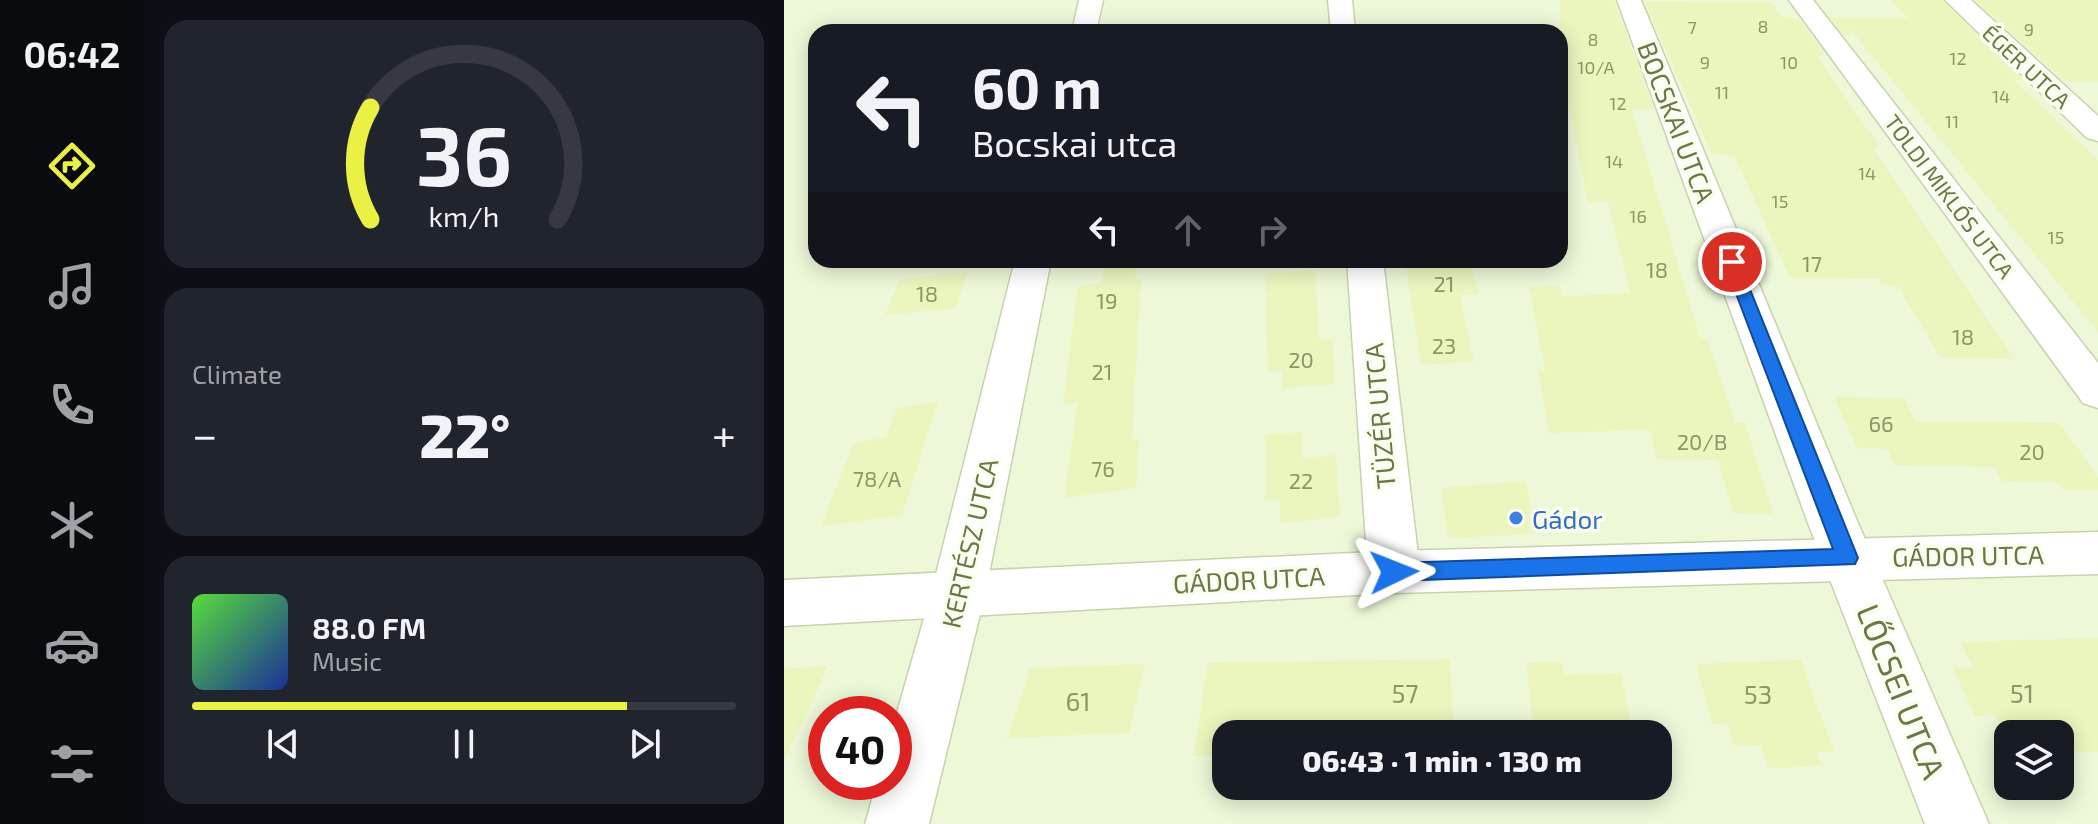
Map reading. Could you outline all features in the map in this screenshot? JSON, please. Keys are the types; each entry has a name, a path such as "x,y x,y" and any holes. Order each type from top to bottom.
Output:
{"street":[{"path":"1086,24 1091,0"},
{"path":"1340,0 1342,24"},
{"name":"BOCSKAI UTCA","path":"1629,0 1847,558"},
{"name":"TOLDI MIKLÓS UTCA","path":"1801,0 2098,393"},
{"name":"ÉGER UTCA","path":"1957,0 2098,132"},
{"name":"KERTÉSZ UTCA","path":"897,824 958,594 1031,268"},
{"name":"TÜZÉR UTCA","path":"1366,268 1394,572"},
{"name":"GÁDOR UTCA","path":"784,603 1394,572 2098,553"},
{"name":"LŐCSEI UTCA","path":"1847,558 1957,824"}],"shaded area":[{"path":"784,0 2098,0 2098,824 784,824"}],"building":[{"path":"1560,0 1614,0 1654,109 1632,110 1700,338 1707,338 1735,423 1745,423 1773,514 1733,513 1718,460 1657,459 1650,430 1549,433 1538,371 1545,371 1529,287 1560,286 1563,296 1630,294 1608,202 1588,202 1568,102 1568,24 1560,24"},
{"path":"1890,0 1942,0 2023,80 2014,80 2098,160 2098,332 1852,31 1845,36 1831,18 1909,18"},
{"path":"1975,0 2098,0 2098,82 2064,81"},
{"path":"1644,1 1771,2 1782,17 1798,18 1824,53 1818,57 1879,146 1874,150 2014,359 1941,358 1898,286 1882,285 1879,279 1790,278 1734,155 1712,154"},
{"path":"1104,268 1136,268 1135,279 1141,279 1132,439 1139,438 1136,488 1064,498 1078,402 1063,404 1078,286 1102,283"},
{"path":"1406,268 1472,268 1479,294 1460,295 1474,361 1421,365"},
{"path":"1315,270 1319,340 1332,338 1335,384 1282,388 1282,371 1268,372 1265,274"},
{"path":"968,272 956,308 885,315 900,279"},
{"path":"1834,397 1904,398 1916,422 2060,423 2098,478 2098,490 2063,490 2058,482 2002,481 1994,467 1895,465 1887,449 1857,448"},
{"path":"938,402 902,515 821,526 854,442 886,438 897,408"},
{"path":"1302,432 1302,458 1336,455 1340,517 1280,523 1280,499 1265,500 1265,435"},
{"path":"1525,481 1537,534 1448,538 1441,488"},
{"path":"2098,638 2098,752 2074,753 2074,720 1998,720 1995,715 1975,716 1953,668 1973,667 1960,642"},
{"path":"1450,659 1453,720 1212,720 1212,755 1193,756 1208,663"},
{"path":"1801,660 1834,752 1817,752 1822,766 1768,768 1761,745 1734,746 1727,723 1712,724 1696,664"},
{"path":"1562,662 1564,675 1621,673 1630,720 1532,720 1526,663"},
{"path":"1145,664 1129,733 1007,738 1030,668"},
{"path":"828,666 814,696 808,696 808,709 784,761 784,669"}],"place":[{"name":"Gádor","path":"1516,518"}],"route":[{"path":"1394,572 1847,558 1732,262"}]}
